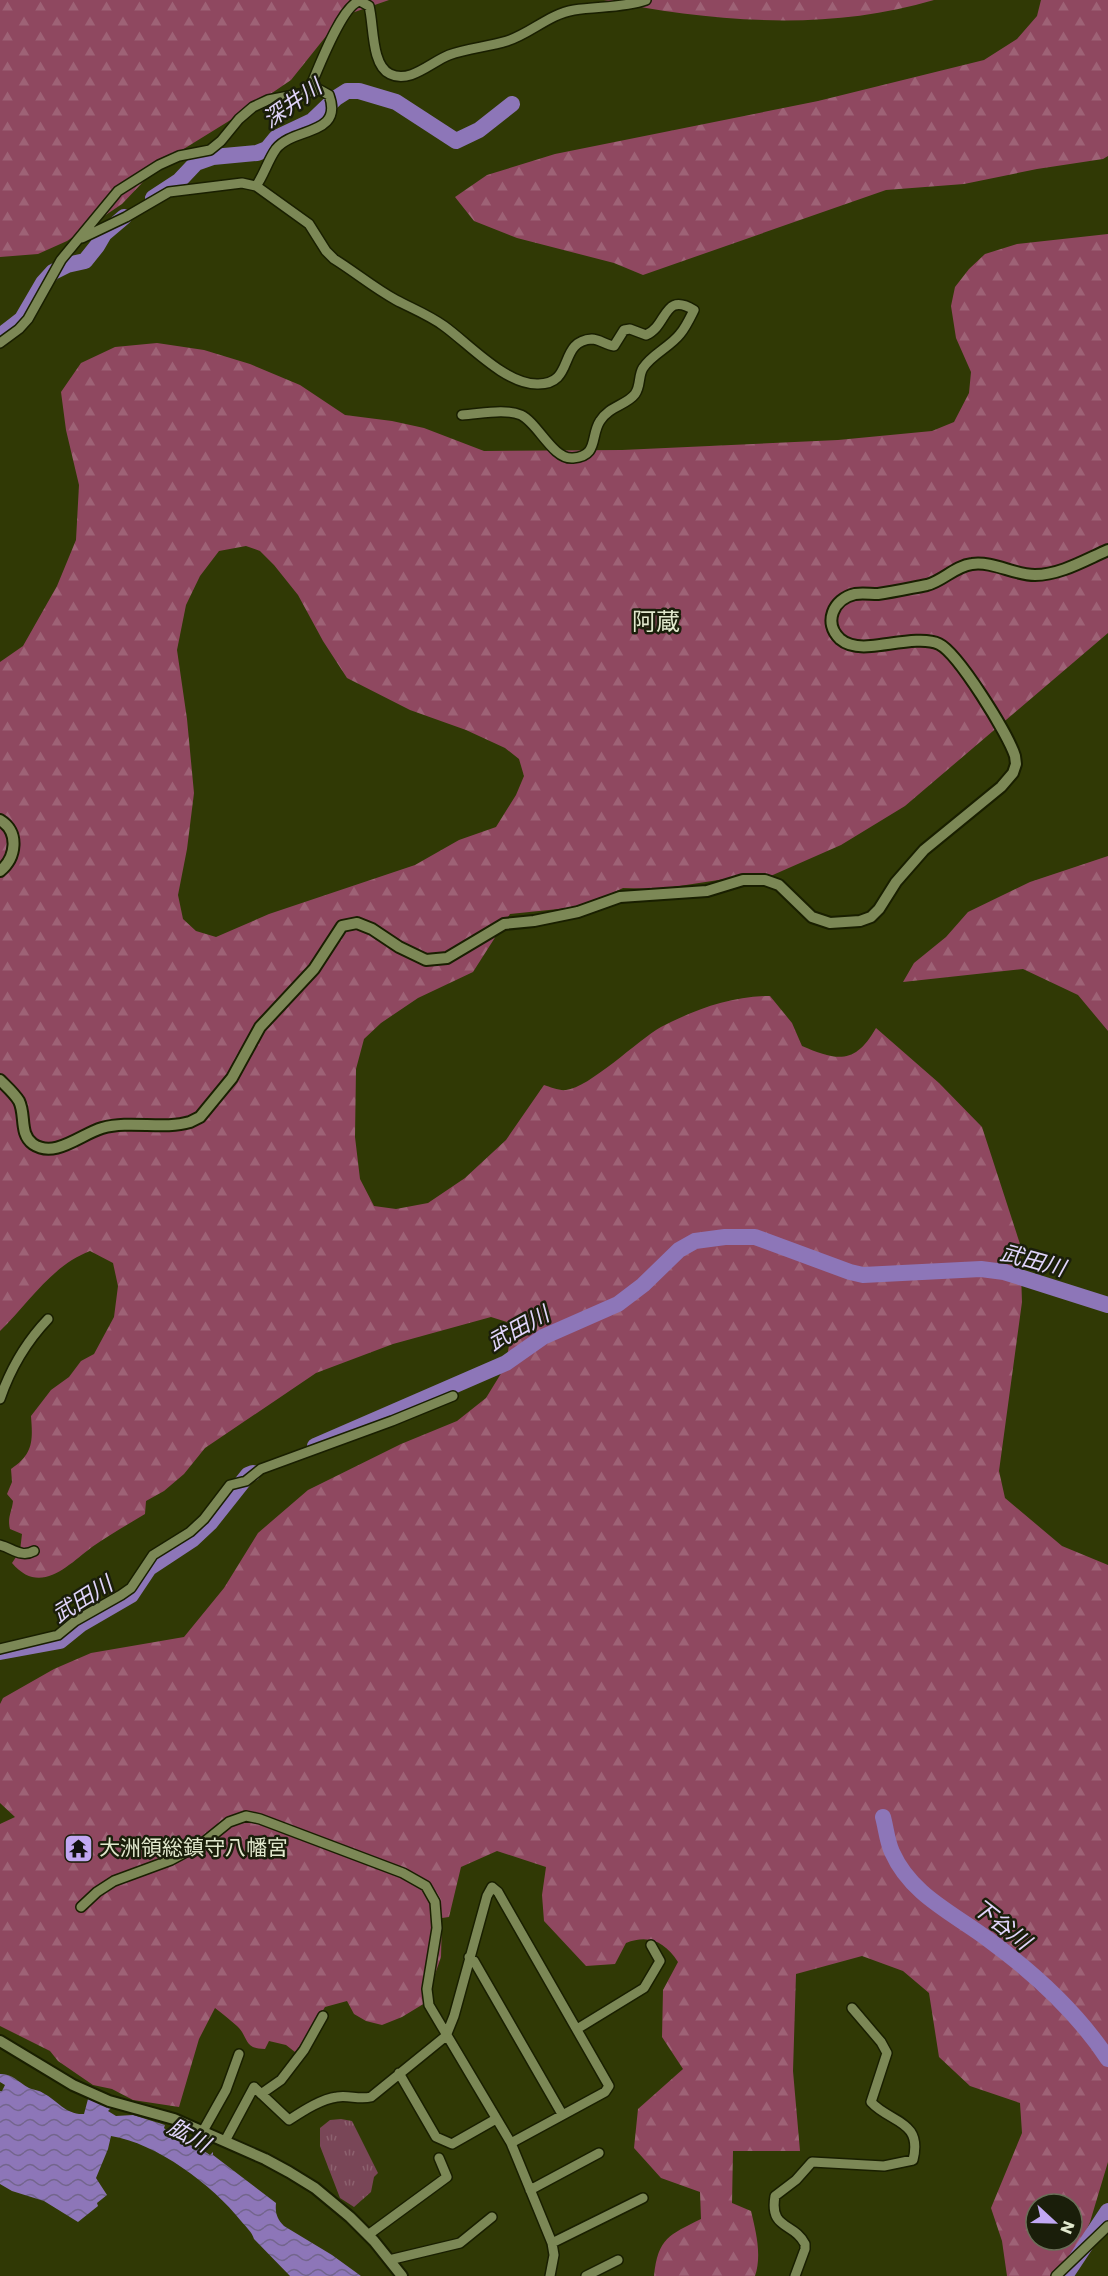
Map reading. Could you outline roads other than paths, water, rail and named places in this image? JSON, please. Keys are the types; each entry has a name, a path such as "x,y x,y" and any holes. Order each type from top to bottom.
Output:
{"street":[{"path":"309,90 344,14 353,2 360,1 369,6 380,64 388,73 397,77 418,72 448,56 508,41 561,14 590,8 633,4 646,0"},
{"path":"0,343 20,329 28,319 61,260 118,191 159,165 179,156 210,150 254,106 268,100 309,90 320,90 329,95 333,106 329,117 322,125 289,138 277,148 256,186"},
{"path":"79,239 126,217 169,192 242,183 256,186 309,224 326,251 334,259 394,299 442,325 495,366 526,382 536,384 558,378 564,371 568,355 574,348 588,340 595,339 614,346 624,330 630,329 646,335 653,332 669,307 678,304 686,305 694,310 680,334 644,366 634,396 610,408 599,421 590,451 573,458 566,457 556,452 523,416 511,412 462,415"},
{"path":"0,1080 19,1101 28,1138 32,1143 46,1148 58,1148 92,1132 113,1126 190,1122 200,1117 232,1078 260,1027 314,969 342,926 357,922 426,960 447,958 504,924 534,921 578,912 620,897 707,891 743,880 765,880 779,885 812,917 830,923 860,921 871,917 908,867 924,850 1001,787 1013,773 1016,764 1015,756 979,692 950,652 937,643 919,641 866,647 853,646 840,640 834,629 832,617 835,606 855,594 879,594 930,584 956,569 971,564 984,564 1034,575 1053,573 1108,550"},
{"path":"0,820 7,824 14,836 13,851 7,865 0,871"},
{"path":"0,1399 12,1372 35,1333 48,1319"},
{"path":"0,1648 58,1635 75,1621 121,1595 130,1588 153,1555 190,1532 204,1519 230,1485 246,1481 261,1468 392,1421 453,1396"},
{"path":"0,1545 21,1553 28,1554 34,1551"},
{"path":"81,1907 97,1892 114,1881 171,1860 203,1843 229,1822 246,1816 271,1823 403,1873 426,1886 432,1894 437,1910 437,1928 427,1989 430,2006 511,2144 552,2243 554,2255 550,2276"},
{"path":"225,2141 254,2087 290,2120 307,2108 336,2097 362,2099 371,2097 446,2036 454,2016 487,1896 492,1887 498,1892 609,2086 605,2092 511,2144"},
{"path":"577,2028 644,1988 660,1961 651,1945"},
{"path":"469,1957 474,1961 562,2114"},
{"path":"795,2276 806,2244 797,2234 781,2224 775,2216 775,2196 796,2180 812,2162 884,2166 913,2160 914,2142 906,2125 871,2102 887,2053 881,2042 852,2008"},
{"path":"261,2094 281,2080 304,2049 324,2016"},
{"path":"0,2041 73,2085 109,2101 174,2119 265,2158 315,2188 350,2217 369,2235 402,2276"},
{"path":"203,2131 226,2090 239,2054"},
{"path":"399,2073 436,2137 452,2144 496,2119"},
{"path":"530,2190 599,2153"},
{"path":"369,2235 447,2177 439,2158"},
{"path":"552,2243 643,2198"},
{"path":"389,2260 460,2243 492,2217"},
{"path":"1056,2276 1108,2226"},
{"path":"586,2276 618,2260"}],"water":[{"path":"0,2074 12,2077 78,2114 84,2114 88,2099 111,2108 108,2111 116,2116 133,2115 165,2125 165,2136 201,2149 210,2155 213,2152 213,2155 276,2203 277,2216 284,2226 332,2255 361,2276 290,2276 254,2239 229,2207 199,2180 165,2156 128,2140 111,2136 96,2178 107,2195 97,2203 98,2206 78,2222 44,2201 12,2191 0,2184 0,2091 5,2085 0,2082"}],"waterway":[{"name":"深井川","path":"153,198 179,181 196,163 213,157 257,153 267,149 276,138 312,121 336,98 347,91 359,91 396,102 456,141 479,130 512,104"},
{"name":"深井川","path":"0,336 22,319 43,283 53,272 67,265 85,261 104,234 124,217"},
{"name":"武田川","path":"315,1446 506,1363 543,1337 618,1304 643,1285 679,1250 695,1241 725,1237 755,1237 863,1275 981,1269 1004,1272 1108,1305"},
{"name":"武田川","path":"0,1652 60,1641 81,1624 131,1595 149,1568 193,1539 210,1523 248,1475 253,1473"},
{"name":"下谷川","path":"883,1817 892,1852 910,1880 934,1902 989,1940 1054,1994 1083,2025 1108,2059"},
{"name":"下谷川","path":"1065,2276 1108,2211"}],"place":[{"name":"大洲領総鎮守八幡宮","path":"78,1848"}],"district":[{"name":"阿蔵","path":"656,622"}],"water label":[{"name":"肱川","path":"189,2135"}]}
